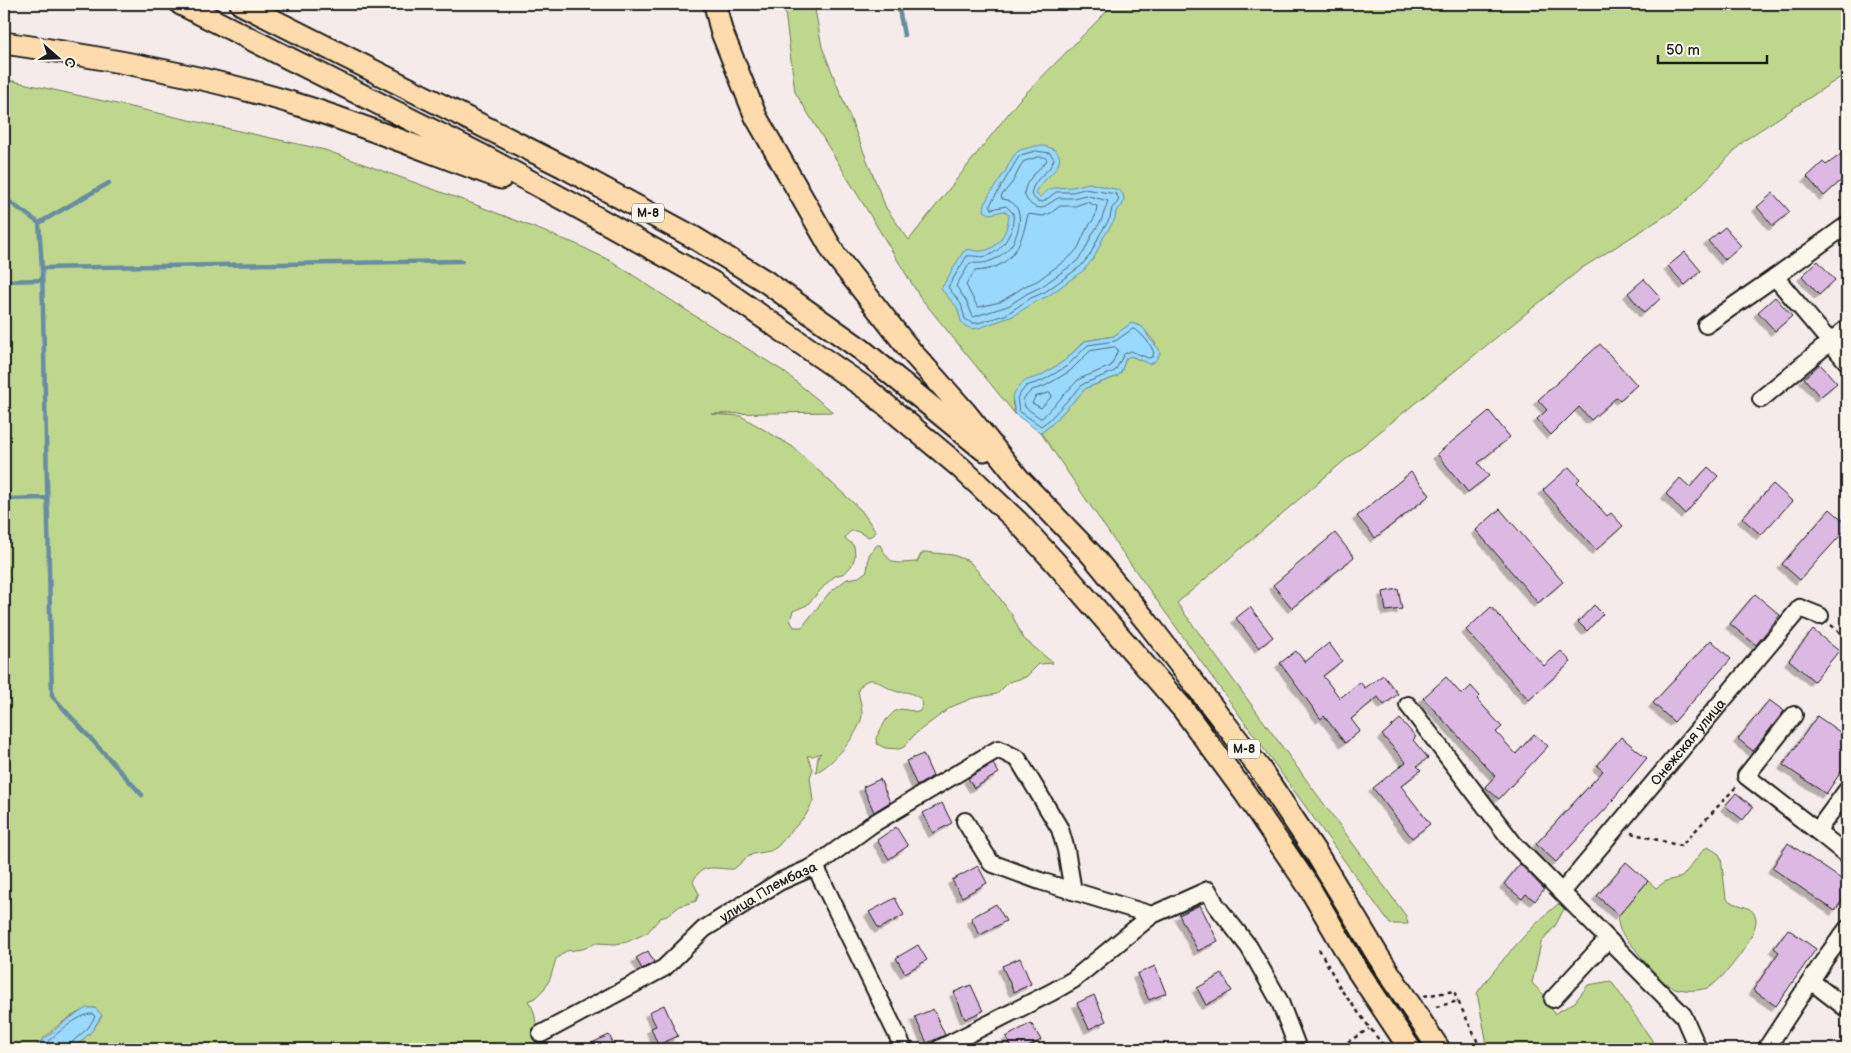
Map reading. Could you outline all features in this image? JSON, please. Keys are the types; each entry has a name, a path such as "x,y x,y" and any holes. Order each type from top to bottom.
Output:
{"main road":[{"name":"М-8","path":"181,4 483,156 712,282 793,336 867,389 961,468 1017,521 1054,561 1183,709 1245,794 1309,888 1356,968 1410,1049"},
{"name":"М-8","path":"241,4 564,167 709,247 765,281 862,350 1019,479 1091,554 1147,622 1260,769 1318,856 1378,956 1439,1049"},
{"path":"715,4 721,30 756,117 835,255 909,349 966,413 1019,479"},
{"name":"М-8","path":"4,43 159,70 260,94 312,110 576,206"}],"street":[{"path":"1706,325 1847,225"},
{"path":"1776,277 1847,362"},
{"path":"1761,398 1847,328"},
{"name":"Онежская улица","path":"1562,892 1800,608 1820,616"},
{"path":"1408,705 1514,844 1683,1015 1698,1049"},
{"path":"1794,715 1746,776 1847,855"},
{"name":"улица Плембаза","path":"541,1034 664,968 704,929 779,882 815,866 871,825 998,749 1018,759 1060,829 1066,850 1073,891"},
{"path":"1817,831 1847,790"},
{"path":"965,821 991,863 1040,881 1152,915"},
{"path":"815,866 904,1049"},
{"path":"939,1049 1073,980 1152,915 1208,890 1216,904 1249,947 1280,1002 1298,1049"},
{"path":"1766,1049 1810,981 1847,929"},
{"path":"1553,999 1607,940"},
{"path":"1810,981 1847,1008"}],"path":[{"path":"1820,616 1847,639"},
{"path":"1616,829 1681,846 1746,776"},
{"path":"1319,949 1342,991 1386,1049"},
{"path":"1422,997 1454,991 1481,1049"},
{"path":"1436,1007 1458,1001"},
{"path":"1356,1049 1349,1041 1370,1029"},
{"path":"1365,1049 1372,1045"}],"green space":[{"path":"784,4 814,4 822,47 886,208 909,240 1019,100 1114,4 1847,4 1847,73 1745,140 1681,206 1582,268 1345,460 1177,603 1406,916 1408,924 1390,924 1122,552 1041,433 1086,388 1118,376 1126,358 1130,356 1140,360 1156,344 1141,326 1128,326 1114,336 1085,341 1064,361 1012,401 1015,414 920,297 795,92"},
{"path":"4,79 325,150 471,203 576,244 613,262 783,371 833,412 711,414 741,416 793,447 861,510 875,530 874,534 869,537 856,531 848,534 845,538 854,546 855,556 852,565 845,573 835,576 827,583 807,605 793,611 790,620 794,627 802,627 829,593 847,579 859,577 867,571 869,555 877,545 880,545 891,560 898,563 917,562 921,554 925,552 953,555 969,561 1012,615 1023,638 1053,663 1039,664 1026,677 1009,682 997,694 973,698 951,707 915,734 904,747 899,749 885,748 877,744 876,738 886,720 895,711 901,709 919,712 923,705 921,699 908,692 896,692 876,681 871,680 863,684 858,690 862,708 861,720 845,747 830,763 816,772 818,757 821,753 807,756 813,769 810,777 813,801 806,815 777,847 770,851 753,854 734,869 710,868 701,871 693,882 699,894 696,901 680,906 667,916 660,918 647,933 627,942 615,944 596,943 583,949 566,951 556,959 550,979 544,989 535,998 528,1001 534,1012 538,1037 543,1049 73,1049 92,1031 102,1016 95,1008 87,1009 70,1017 53,1029 33,1049 4,1049"},
{"path":"1708,847 1719,854 1721,858 1726,898 1753,911 1756,922 1753,932 1740,955 1722,977 1707,988 1681,989 1666,984 1650,969 1620,930 1619,915 1648,881 1656,888 1666,881 1682,877 1704,849"},
{"path":"1558,904 1565,907 1555,926 1541,943 1532,983 1547,998 1554,1014 1575,1002 1588,985 1611,981 1658,1049 1488,1049 1477,993 1515,946"}],"water":[{"path":"1035,146 1049,147 1059,155 1056,169 1038,189 1036,194 1040,197 1048,190 1054,188 1072,187 1089,183 1119,190 1123,194 1122,206 1116,211 1115,219 1103,238 1094,258 1084,270 1048,296 1013,316 972,329 965,326 961,321 957,307 941,289 963,252 968,249 985,251 997,244 1002,238 1009,215 1004,211 990,214 984,211 986,201 1017,152"},
{"path":"1131,323 1141,326 1159,349 1160,354 1154,362 1149,364 1131,356 1126,358 1118,376 1086,388 1041,433 1015,414 1012,396 1020,385 1027,380 1040,376 1064,361 1085,341 1114,336"},
{"path":"86,1008 95,1008 102,1015 92,1031 73,1049 33,1049 63,1023"}],"building":[{"path":"1847,150 1847,175 1824,196 1807,177 1823,162 1826,165"},
{"path":"1773,193 1790,212 1773,226 1757,207"},
{"path":"1725,227 1741,246 1725,260 1708,241"},
{"path":"1685,252 1701,271 1685,285 1668,266"},
{"path":"1818,261 1835,280 1819,295 1802,276"},
{"path":"1644,279 1661,298 1644,313 1628,293"},
{"path":"1775,297 1792,316 1775,331 1758,312"},
{"path":"1600,344 1637,385 1620,400 1617,397 1591,420 1579,407 1551,435 1537,419 1547,410 1538,400"},
{"path":"1820,364 1837,383 1820,397 1804,378"},
{"path":"1489,411 1510,437 1478,463 1489,476 1468,492 1437,454"},
{"path":"1569,467 1580,479 1577,482 1607,516 1611,513 1623,526 1596,550 1543,490"},
{"path":"1708,467 1718,476 1685,514 1666,494 1680,478 1690,487"},
{"path":"1411,472 1430,495 1375,538 1357,516"},
{"path":"1773,484 1792,501 1761,535 1742,518"},
{"path":"1500,509 1563,582 1538,603 1476,530"},
{"path":"1830,509 1847,524 1847,528 1800,580 1782,564"},
{"path":"1335,533 1354,557 1292,608 1273,585"},
{"path":"1398,589 1402,609 1386,611 1383,592"},
{"path":"1755,594 1780,615 1756,645 1730,624"},
{"path":"1594,605 1603,614 1587,631 1578,622"},
{"path":"1250,607 1273,637 1259,648 1236,618"},
{"path":"1491,607 1544,666 1561,651 1571,662 1529,700 1466,630"},
{"path":"1813,630 1839,651 1814,681 1789,660"},
{"path":"1711,640 1731,659 1674,722 1653,703"},
{"path":"1329,643 1342,661 1323,676 1340,698 1360,682 1365,688 1383,675 1398,694 1384,705 1378,697 1351,719 1360,731 1345,743 1324,716 1321,719 1280,663 1296,651 1305,662"},
{"path":"1446,677 1462,695 1471,686 1480,696 1477,699 1502,727 1496,732 1516,754 1534,734 1548,746 1499,799 1485,787 1495,776 1423,698"},
{"path":"1769,700 1784,711 1753,751 1738,739"},
{"path":"1817,716 1847,737 1847,763 1826,794 1783,765"},
{"path":"1400,719 1416,737 1413,740 1428,758 1417,766 1421,770 1401,786 1430,824 1412,838 1373,788 1406,762 1382,735"},
{"path":"1621,737 1647,758 1614,800 1556,862 1536,844 1603,771 1597,766"},
{"path":"923,754 933,776 917,786 906,761"},
{"path":"993,764 999,773 974,788 968,778"},
{"path":"880,779 890,802 874,812 863,787"},
{"path":"1736,793 1753,807 1743,820 1725,806"},
{"path":"942,803 952,823 933,833 923,813"},
{"path":"896,827 908,846 889,859 877,840"},
{"path":"1788,843 1847,883 1847,893 1835,911 1772,868"},
{"path":"1626,862 1648,881 1619,915 1597,896"},
{"path":"1520,864 1544,889 1535,901 1526,894 1522,899 1504,884"},
{"path":"978,866 987,883 962,897 952,880"},
{"path":"895,898 904,915 879,929 869,912"},
{"path":"996,904 1006,921 980,935 971,918"},
{"path":"1200,905 1218,941 1198,951 1179,915"},
{"path":"1788,929 1816,949 1776,1006 1753,990 1779,952 1774,948"},
{"path":"918,945 927,960 905,973 896,958"},
{"path":"648,951 654,962 642,969 636,958"},
{"path":"1020,958 1031,984 1014,992 1002,966"},
{"path":"1155,966 1166,993 1149,1000 1137,974"},
{"path":"1222,974 1232,991 1206,1005 1197,988"},
{"path":"971,985 983,1011 965,1019 954,992"},
{"path":"1094,995 1106,1021 1089,1029 1077,1003"},
{"path":"664,1005 678,1036 658,1045 651,1028 656,1026 649,1012"},
{"path":"933,1009 945,1035 927,1043 915,1017"},
{"path":"1031,1023 1041,1040 1024,1049 1013,1049 1006,1037"},
{"path":"609,1035 616,1049 579,1049"}],"waterway":[{"path":"898,4 904,35"},
{"path":"39,223 109,183"},
{"path":"4,198 39,223"},
{"path":"39,223 42,268 52,696 142,795"},
{"path":"42,268 462,261"},
{"path":"4,281 41,280"},
{"path":"4,499 46,498"}]}
